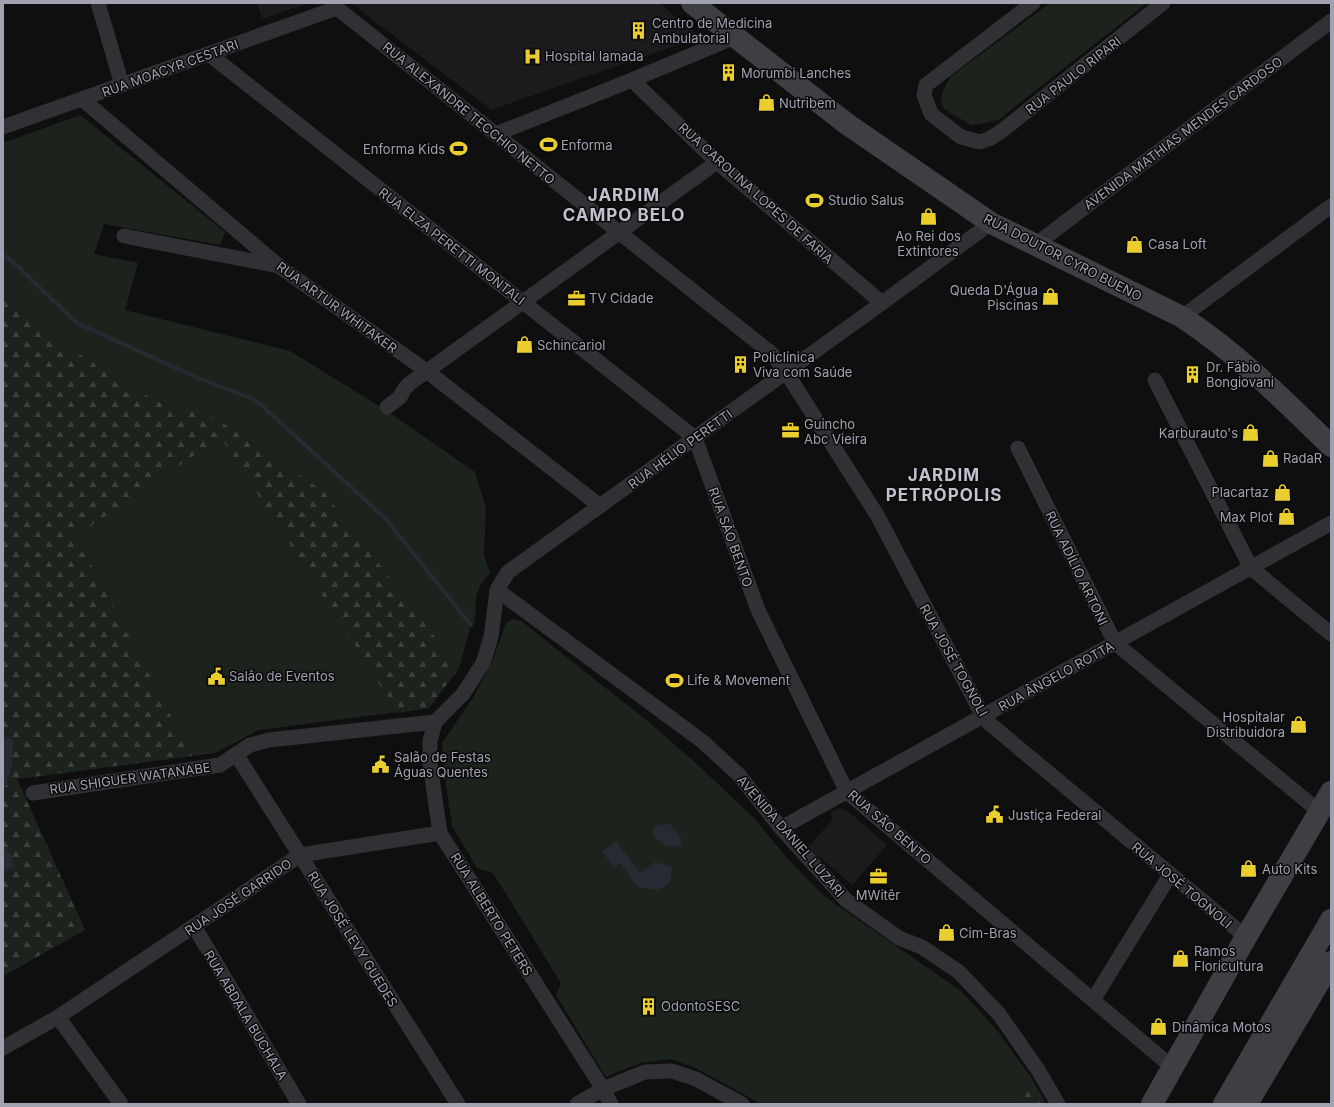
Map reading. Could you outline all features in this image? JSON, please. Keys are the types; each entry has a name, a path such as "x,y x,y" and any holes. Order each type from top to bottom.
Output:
{"street":[{"path":"98,3 122,85"},
{"name":"RUA DOUTOR CYRO BUENO","path":"692,3 848,124 991,223 1182,317 1203,331 1242,362 1331,446"},
{"name":"RUA PAULO RIPARI","path":"1033,3 926,85 924,95 931,114 961,137 980,142 991,138 1163,3"},
{"name":"RUA MOACYR CESTARI","path":"3,128 337,8"},
{"name":"RUA ALEXANDRE TECCHIO NETTO","path":"337,8 771,353 786,372"},
{"name":"AVENIDA MATHIAS MENDES CARDOSO","path":"1035,244 1331,21"},
{"path":"496,134 735,37"},
{"name":"RUA ELZA PERETTI MONTALI","path":"209,54 695,438"},
{"name":"RUA CAROLINA LOPES DE FARIA","path":"632,80 717,162 882,303"},
{"name":"RUA ARTUR WHITAKER","path":"82,99 280,266 428,372 600,506"},
{"path":"387,407 400,397 405,388 717,162"},
{"path":"1182,317 1331,206"},
{"name":"RUA HÉLIO PERETTI","path":"435,722 463,694 483,663 491,637 497,590 508,572 991,223"},
{"path":"124,236 280,266"},
{"name":"RUA JOSÉ TOGNOLI","path":"786,372 877,515 983,716 990,724 1246,937"},
{"path":"1155,380 1251,568 1331,634"},
{"name":"RUA SÃO BENTO","path":"695,438 758,610 847,792 1172,1067"},
{"name":"RUA ADÍLIO ARTONI","path":"1018,448 1115,643 1320,812"},
{"name":"RUA ÂNGELO ROTTA","path":"781,828 1331,523"},
{"name":"AVENIDA DANIEL LUZARI","path":"497,590 702,741 738,774 781,828 846,900 899,938 922,947 959,972 999,1014 1038,1070 1058,1104"},
{"name":"RUA SHIGUER WATANABE","path":"33,793 220,765 250,745 269,740 435,722"},
{"name":"RUA ALBERTO PETERS","path":"435,722 430,741 430,764 440,833 603,1089 611,1104"},
{"name":"RUA JOSÉ LEVY GUEDES","path":"236,754 458,1104"},
{"path":"1152,1104 1246,937 1331,792"},
{"name":"RUA JOSÉ GARRIDO","path":"3,1048 58,1017 300,855 440,833"},
{"path":"1093,1000 1170,875"},
{"path":"1224,1104 1331,920"},
{"name":"RUA ABDALA BUCHALA","path":"194,926 299,1104"},
{"path":"1247,1104 1331,962"},
{"path":"58,1017 121,1104"},
{"path":"577,1104 603,1089 645,1072 672,1070 696,1079 742,1104"}],"shaded area":[{"path":"257,3 308,3 262,19"},
{"name":"Hospital Iamada","path":"351,3 659,3 700,37 491,110"},
{"path":"3,736 13,740 12,764 3,797"},
{"path":"840,808 848,811 887,845 852,885 808,847 833,819 830,812"},
{"path":"670,824 681,837 681,844 677,847 665,846 652,834 655,825"},
{"path":"616,841 640,873 655,862 672,867 670,883 658,890 638,887 620,863 614,867 602,852"},
{"path":"3,845 12,856 13,866 3,873"}],"green space":[{"path":"1050,3 1147,3 998,120 971,125 944,109 941,102 942,93 950,77"},
{"path":"80,115 225,232 220,245 104,224 94,254 138,263 125,310 290,351 384,409 475,472 486,508 484,555 490,573 478,590 475,622 471,625 459,668 429,708 259,730 215,753 17,779 85,930 3,976 3,143"},
{"path":"3,288 45,333 154,400 214,417 323,491 459,668 429,708 398,713 221,437 76,536 192,756 17,779 85,930 3,976 3,873 13,866 12,856 3,845 3,797 12,764 13,740 3,736"},
{"path":"512,619 521,621 650,723 699,766 755,819 786,857 824,896 961,991 996,1029 1031,1077 1046,1104 761,1104 696,1068 671,1059 640,1063 606,1077 556,995 561,983 493,873 477,868 452,826 444,771 442,743 473,698 492,662 506,623"},
{"path":"1031,1077 1046,1104 1017,1104"}],"waterway":[{"path":"3,255 13,262 77,323 198,378 253,399 259,403 386,519 471,625"}],"place":[{"name":"Centro de Medicina Ambulatorial","path":"639,30"},
{"name":"Hospital Iamada","path":"532,56"},
{"name":"Morumbi Lanches","path":"728,73"},
{"name":"Nutribem","path":"766,103"},
{"name":"Enforma","path":"548,145"},
{"name":"Enforma Kids","path":"458,149"},
{"name":"Studio Salus","path":"815,200"},
{"name":"Ao Rei dos Extintores","path":"928,217"},
{"name":"Casa Loft","path":"1135,244"},
{"name":"Queda D'Água Piscinas","path":"1051,297"},
{"name":"TV Cidade","path":"576,298"},
{"name":"Schincariol","path":"524,345"},
{"name":"Policlínica Viva com Saúde","path":"740,364"},
{"name":"Dr. Fábio Bongiovani","path":"1193,374"},
{"name":"Guincho Abc Vieira","path":"791,431"},
{"name":"Karburauto's","path":"1251,433"},
{"name":"RadaR","path":"1270,458"},
{"name":"Placartaz","path":"1282,492"},
{"name":"Max Plot","path":"1286,517"},
{"name":"Salão de Eventos","path":"216,676"},
{"name":"Life & Movement","path":"674,680"},
{"name":"Hospitalar Distribuidora","path":"1298,724"},
{"name":"Salão de Festas Águas Quentes","path":"381,764"},
{"name":"Justiça Federal","path":"995,815"},
{"name":"Auto Kits","path":"1249,869"},
{"name":"MWitêr","path":"878,876"},
{"name":"Cim-Bras","path":"946,933"},
{"name":"Ramos Floricultura","path":"1181,958"},
{"name":"OdontoSESC","path":"648,1006"},
{"name":"Dinâmica Motos","path":"1159,1027"}],"district":[{"name":"JARDIM CAMPO BELO","path":"624,205"},
{"name":"JARDIM PETRÓPOLIS","path":"944,485"}]}
